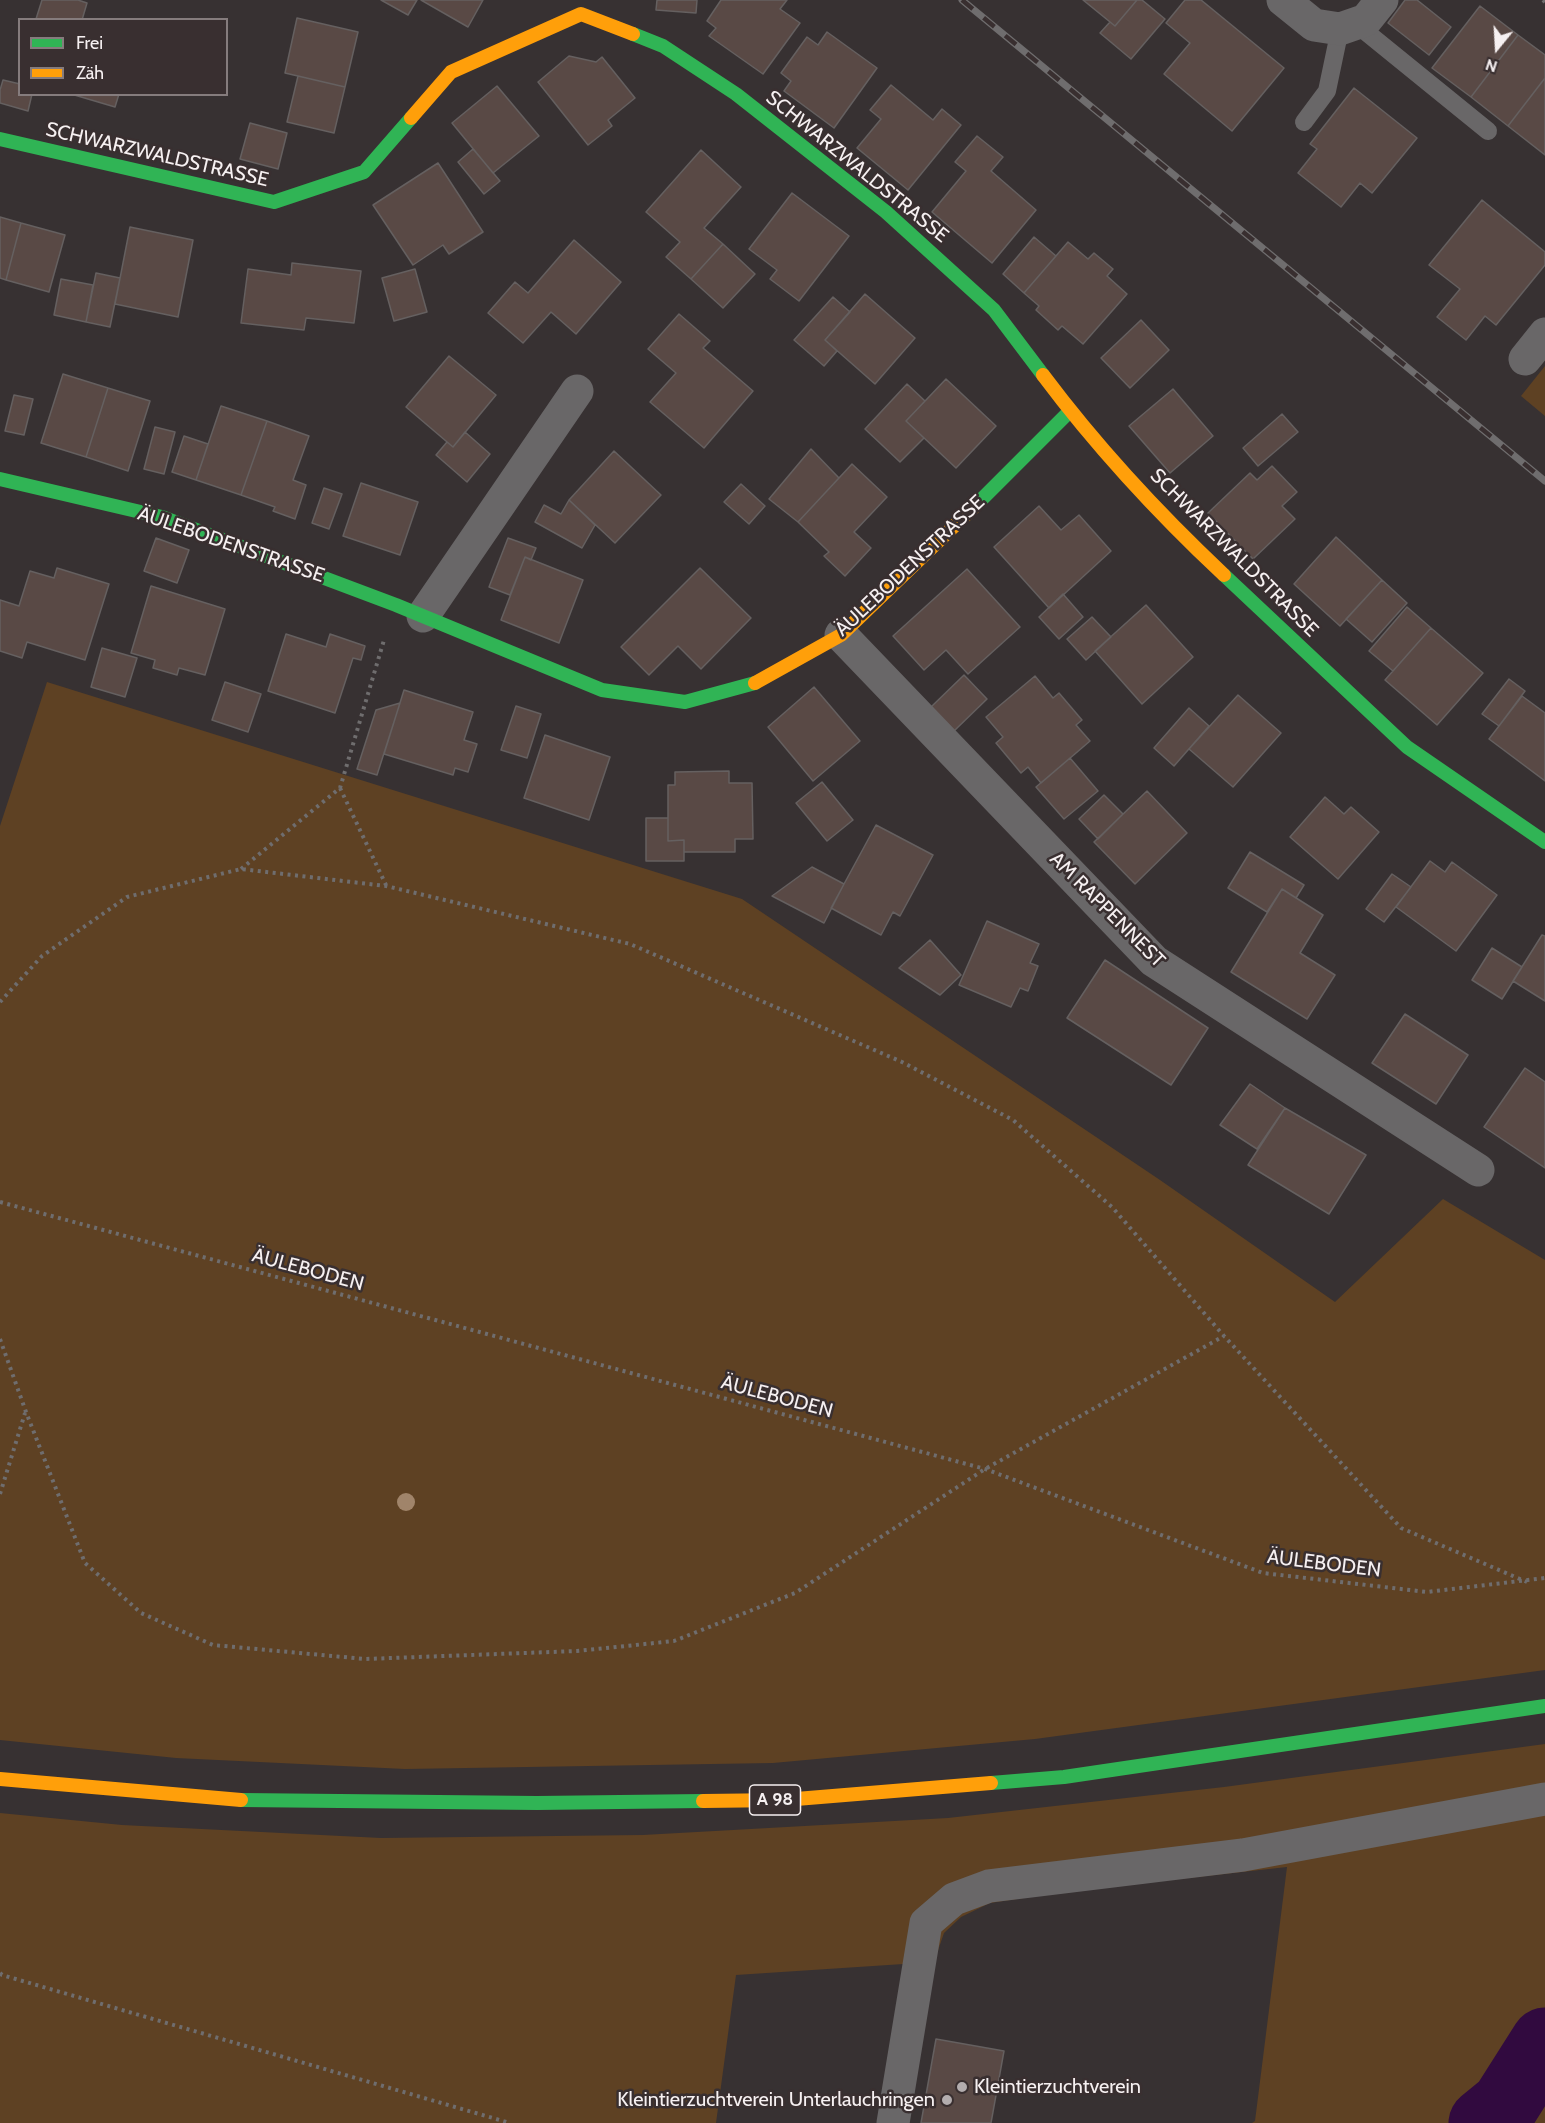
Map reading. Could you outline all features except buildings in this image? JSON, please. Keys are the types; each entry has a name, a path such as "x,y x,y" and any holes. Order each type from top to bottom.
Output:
{"main road":[{"name":"SCHWARZWALDSTRASSE","path":"0,139 274,202 364,172 451,72 581,7 663,46 736,94 886,212 994,310 1070,411 1177,531 1407,747 1545,842"},
{"name":"ÄULEBODENSTRASSE","path":"0,479 162,517 409,610 602,690 685,702 755,683 840,635 926,554 1070,411"},
{"name":"A 98","path":"0,1779 246,1800 537,1803 784,1800 1064,1777 1545,1706"}],"street":[{"path":"1283,0 1314,25 1347,26 1366,20 1382,0"},
{"path":"409,610 578,391"},
{"name":"AM RAPPENNEST","path":"840,635 1154,961 1478,1170"},
{"path":"893,2123 926,1923 954,1899 988,1886 1244,1855 1545,1799"}],"lane":[{"path":"1304,122 1327,91 1347,26 1488,131"}],"path":[{"path":"241,869 340,788 409,610"},
{"path":"340,788 386,886"},
{"path":"0,1002 42,957 127,897 241,869 386,886 630,945 902,1062 1013,1120 1112,1208 1224,1336 1401,1528 1527,1582"},
{"name":"ÄULEBODEN","path":"0,1202 985,1469 1263,1573 1428,1592 1527,1582 1545,1578"},
{"path":"0,1339 85,1563 141,1612 213,1645 365,1659 577,1651 674,1641 795,1593 985,1469 1224,1336"},
{"path":"0,1494 26,1412"},
{"path":"1,1974 510,2123"}],"shaded area":[{"path":"1545,366 1545,416 1521,396"},
{"path":"47,682 742,899 1160,1180 1335,1302 1443,1199 1545,1260 1545,1670 1035,1739 773,1763 405,1769 176,1758 0,1740 0,826"},
{"path":"1545,1744 1545,2123 1252,2123 1255,2121 1287,1867 1071,1891 990,1903 961,1917 944,1933 934,1962 736,1975 716,2123 0,2123 0,1813 122,1825 381,1838 643,1835 948,1818 1224,1787"}],"waterway":[{"path":"1483,2123 1505,2105 1545,2042"}],"railway":[{"path":"962,0 1545,481"}],"traffic: fast":[{"path":"633,34 663,46 736,94 886,212 994,310 1043,375"},
{"path":"0,139 274,202 364,172 411,118"},
{"path":"976,505 1070,411"},
{"path":"0,479 162,517 396,605 602,690 685,702 755,683"},
{"path":"1224,575 1407,747 1545,842"},
{"path":"991,1783 1064,1777 1545,1706"},
{"path":"241,1800 537,1803 703,1801"}],"traffic: slow":[{"path":"411,118 451,72 581,14 633,34"},
{"path":"1043,375 1129,479 1224,575"},
{"path":"755,683 841,635 976,505"},
{"path":"0,1779 241,1800"},
{"path":"703,1801 784,1800 991,1783"}],"place":[{"name":"Kleintierzuchtverein","path":"962,2087"},
{"name":"Kleintierzuchtverein Unterlauchringen","path":"947,2100"}]}
